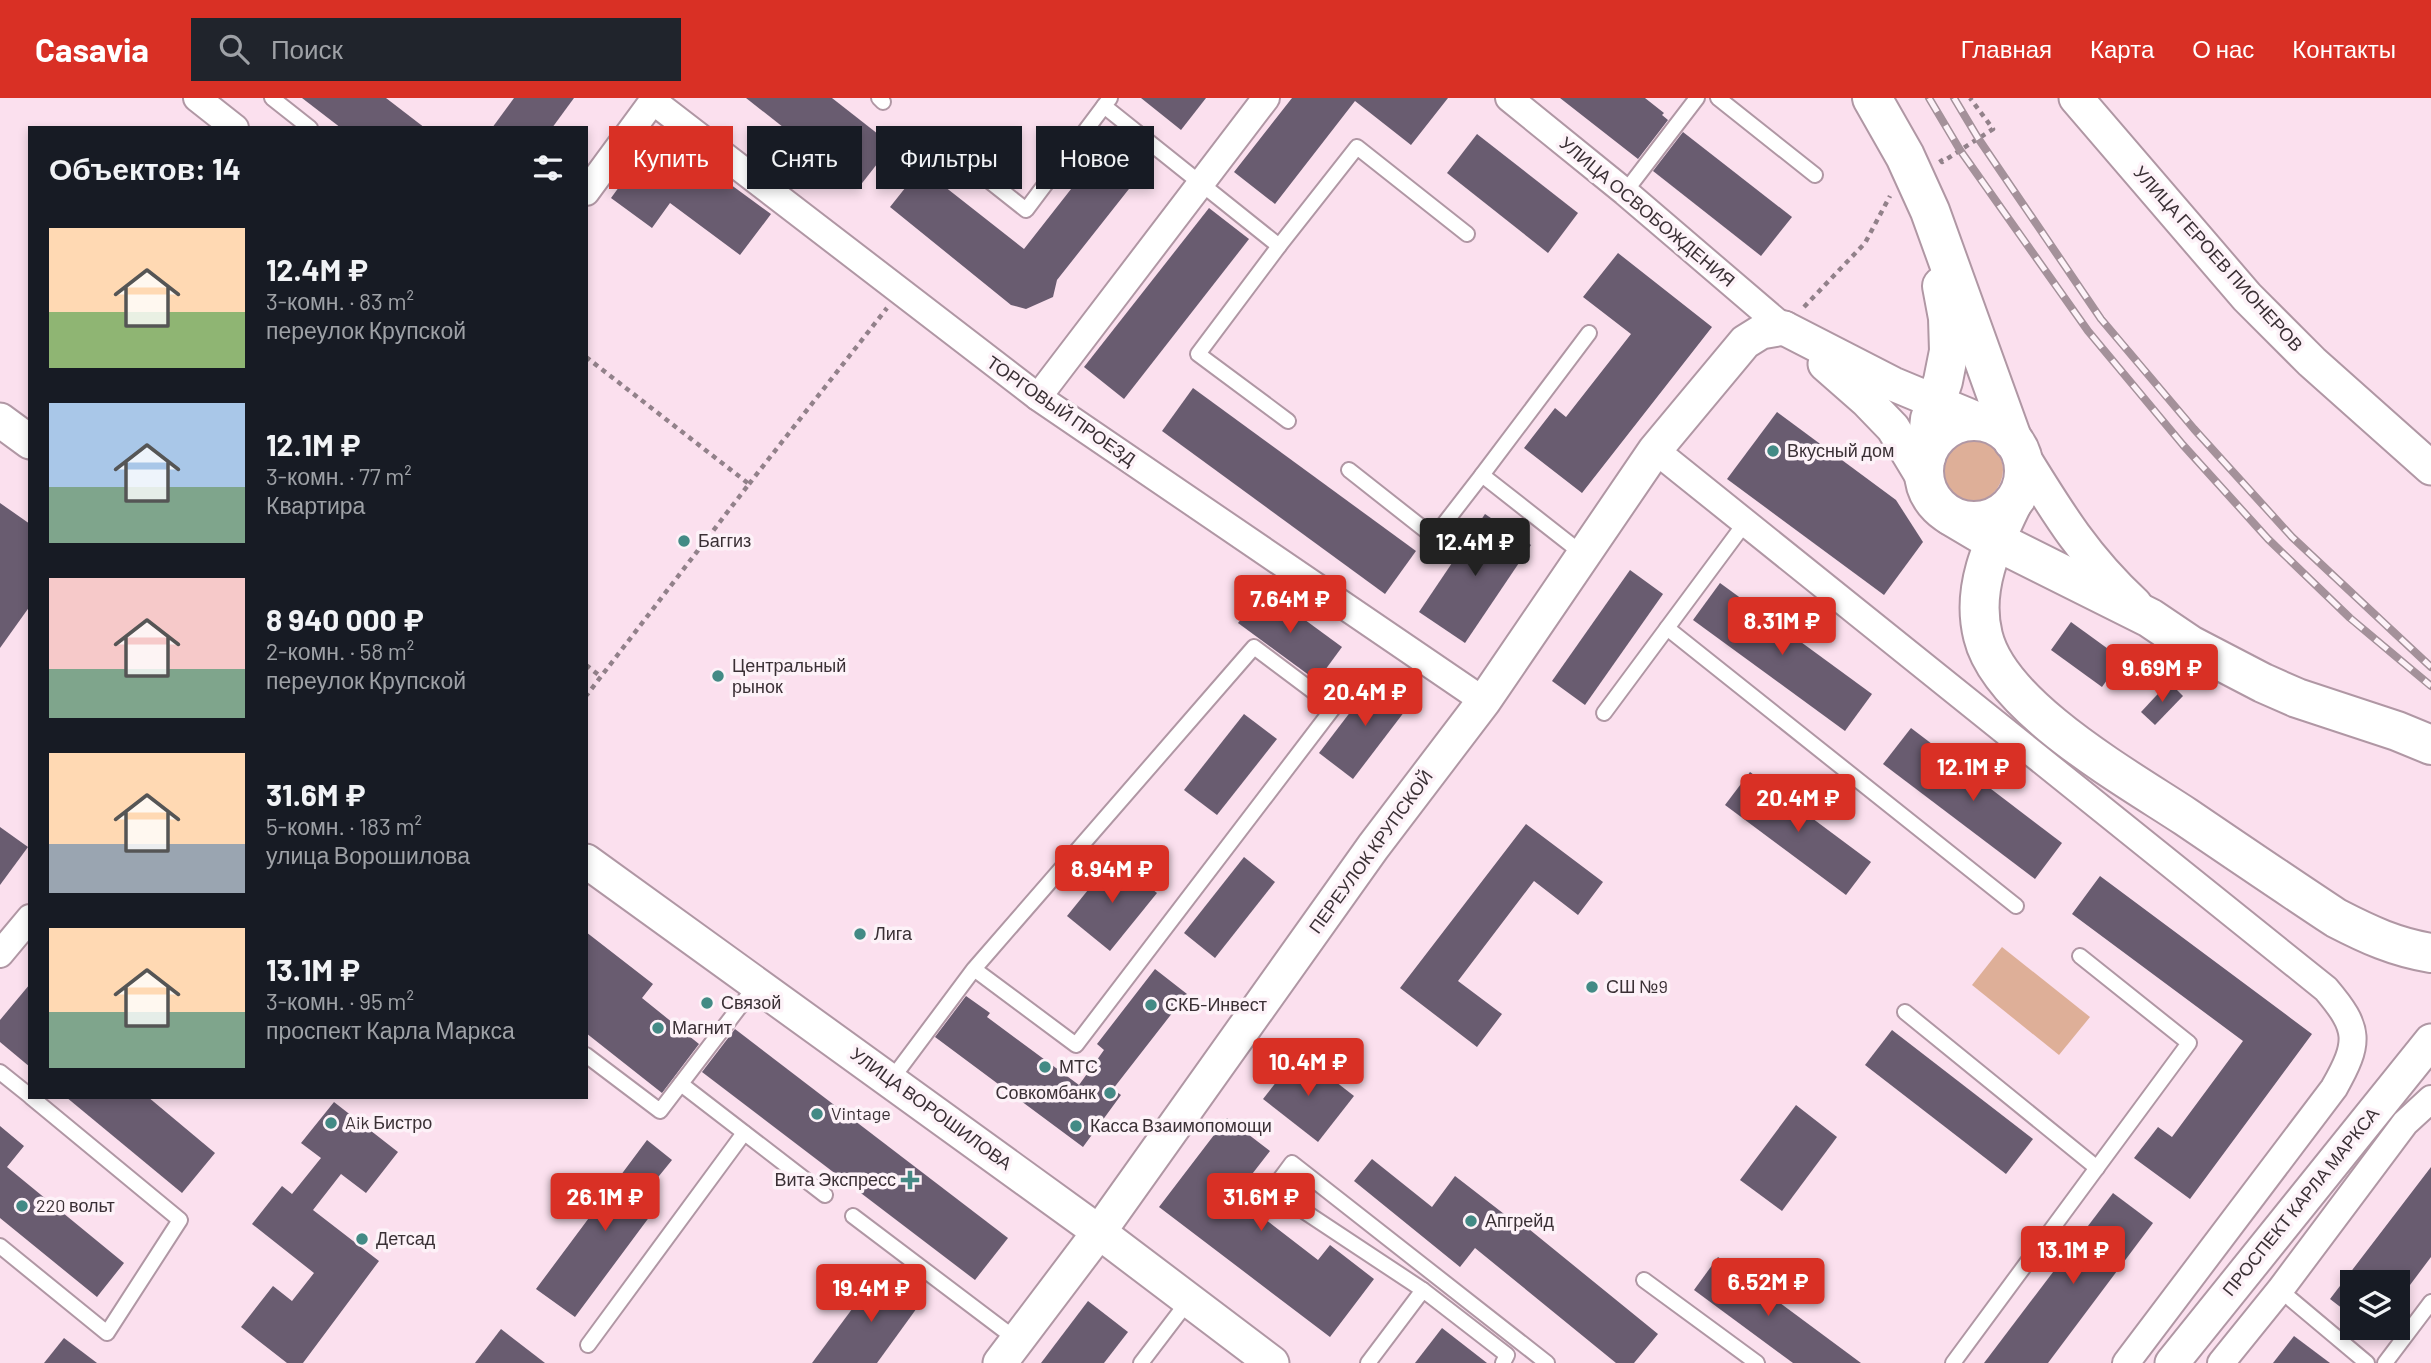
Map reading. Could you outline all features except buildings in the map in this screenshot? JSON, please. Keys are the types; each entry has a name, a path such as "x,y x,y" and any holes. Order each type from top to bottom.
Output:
{"main road":[{"path":"1872,98 1905,156 1930,211 2009,439 2024,469 2017,496 1987,556 1979,596 1983,636 1989,654 2012,687 2042,717 2101,761 2336,918 2376,939 2431,953"},
{"path":"1930,211 1948,329 1947,367 1930,419 1925,469 1934,501 1951,516 2150,618 2200,651 2286,693 2431,745"},
{"path":"1925,469 1937,437 1947,429 1970,422 2009,439"},
{"path":"1951,516 1972,521 1983,520 2012,504"}],"street":[{"path":"197,98 231,114"},
{"path":"1038,397 1266,98"},
{"name":"УЛИЦА ОСВОБОЖДЕНИЯ","path":"1509,98 1625,192 1784,328"},
{"name":"УЛИЦА ГЕРОЕВ ПИОНЕРОВ","path":"2076,98 2248,297 2312,362 2431,468"},
{"path":"588,189 654,99"},
{"name":"ТОРГОВЫЙ ПРОЕЗД","path":"654,99 1038,397 1484,701"},
{"path":"1784,328 1893,384 1937,401 2009,439 2088,556 2106,578 2150,618"},
{"path":"1784,328 1884,419 1925,469"},
{"name":"ПЕРЕУЛОК КРУПСКОЙ","path":"1008,1352 1099,1231 1373,847 1484,701 1656,450 1745,342 1761,332 1784,328"},
{"path":"0,421 28,441"},
{"path":"1656,450 2326,989 2346,1012 2353,1030 2352,1047 2334,1088 2126,1363"},
{"name":"УЛИЦА ВОРОШИЛОВА","path":"588,862 1099,1231 1272,1363"},
{"name":"ПРОСПЕКТ КАРЛА МАРКСА","path":"2172,1363 2431,1041"},
{"path":"2221,1363 2280,1290 2404,1123 2431,1099"}],"lane":[{"path":"272,98 307,126"},
{"path":"1625,192 1698,98"},
{"path":"1718,98 1815,174"},
{"path":"999,189 1026,210 1107,102 1200,184 1279,246"},
{"path":"1288,421 1198,354 1357,147 1467,234"},
{"path":"1349,470 1434,537 1588,333"},
{"path":"1482,475 1584,555"},
{"path":"1604,713 1745,523"},
{"path":"1667,628 2016,906"},
{"path":"891,1080 974,970 1254,647 1334,707 1076,1045 974,970"},
{"path":"1952,1363 2189,1043 2080,956"},
{"path":"588,1057 660,1111 758,983"},
{"path":"1905,1012 2097,1168"},
{"path":"0,1072 28,1095"},
{"path":"681,1084 825,1195"},
{"path":"0,1246 107,1333 180,1220 32,1099"},
{"path":"589,1345 744,1133"},
{"path":"1503,1363 1507,1355 1423,1290 1272,1190 1292,1163 1547,1363"},
{"path":"853,1216 1008,1352"},
{"path":"1644,1280 1757,1363"},
{"path":"1368,1363 1423,1290"},
{"path":"2280,1290 2367,1363"},
{"path":"1141,1363 1189,1299"},
{"path":"2385,1363 2431,1302"}],"path":[{"path":"1942,162 1993,129 1970,98"},
{"path":"1784,328 1865,243 1892,192"},
{"path":"588,693 900,292"},
{"path":"588,359 749,484"},
{"path":"588,667 600,676"}],"shaded area":[{"path":"1971,438 1983,440 1994,447 2001,458 2001,482 1994,493 1983,500 1971,502 1959,500 1948,493 1941,482 1939,470 1941,458 1948,447 1959,440"},
{"path":"2002,947 2090,1017 2059,1055 1972,985"}],"railway":[{"path":"1929,98 1960,150 2088,331 2183,445 2268,539 2350,618 2431,686"},
{"path":"1954,98 1978,138 2101,319 2194,429 2292,537 2431,667"}],"place":[{"name":"Вкусный дом","path":"1773,451"},
{"name":"Баггиз","path":"684,541"},
{"name":"Центральный рынок","path":"718,676"},
{"name":"Лига","path":"860,934"},
{"name":"СШ №9","path":"1592,987"},
{"name":"Связой","path":"707,1003"},
{"name":"СКБ-Инвест","path":"1151,1005"},
{"name":"Магнит","path":"658,1028"},
{"name":"МТС","path":"1045,1067"},
{"name":"Совкомбанк","path":"1110,1093"},
{"name":"Vintage","path":"817,1114"},
{"name":"Aik Бистро","path":"331,1123"},
{"name":"Касса Взаимопомощи","path":"1076,1126"},
{"name":"Вита Экспресс","path":"910,1180"},
{"name":"220 вольт","path":"22,1206"},
{"name":"Апгрейд","path":"1471,1221"},
{"name":"Детсад","path":"362,1239"}]}
